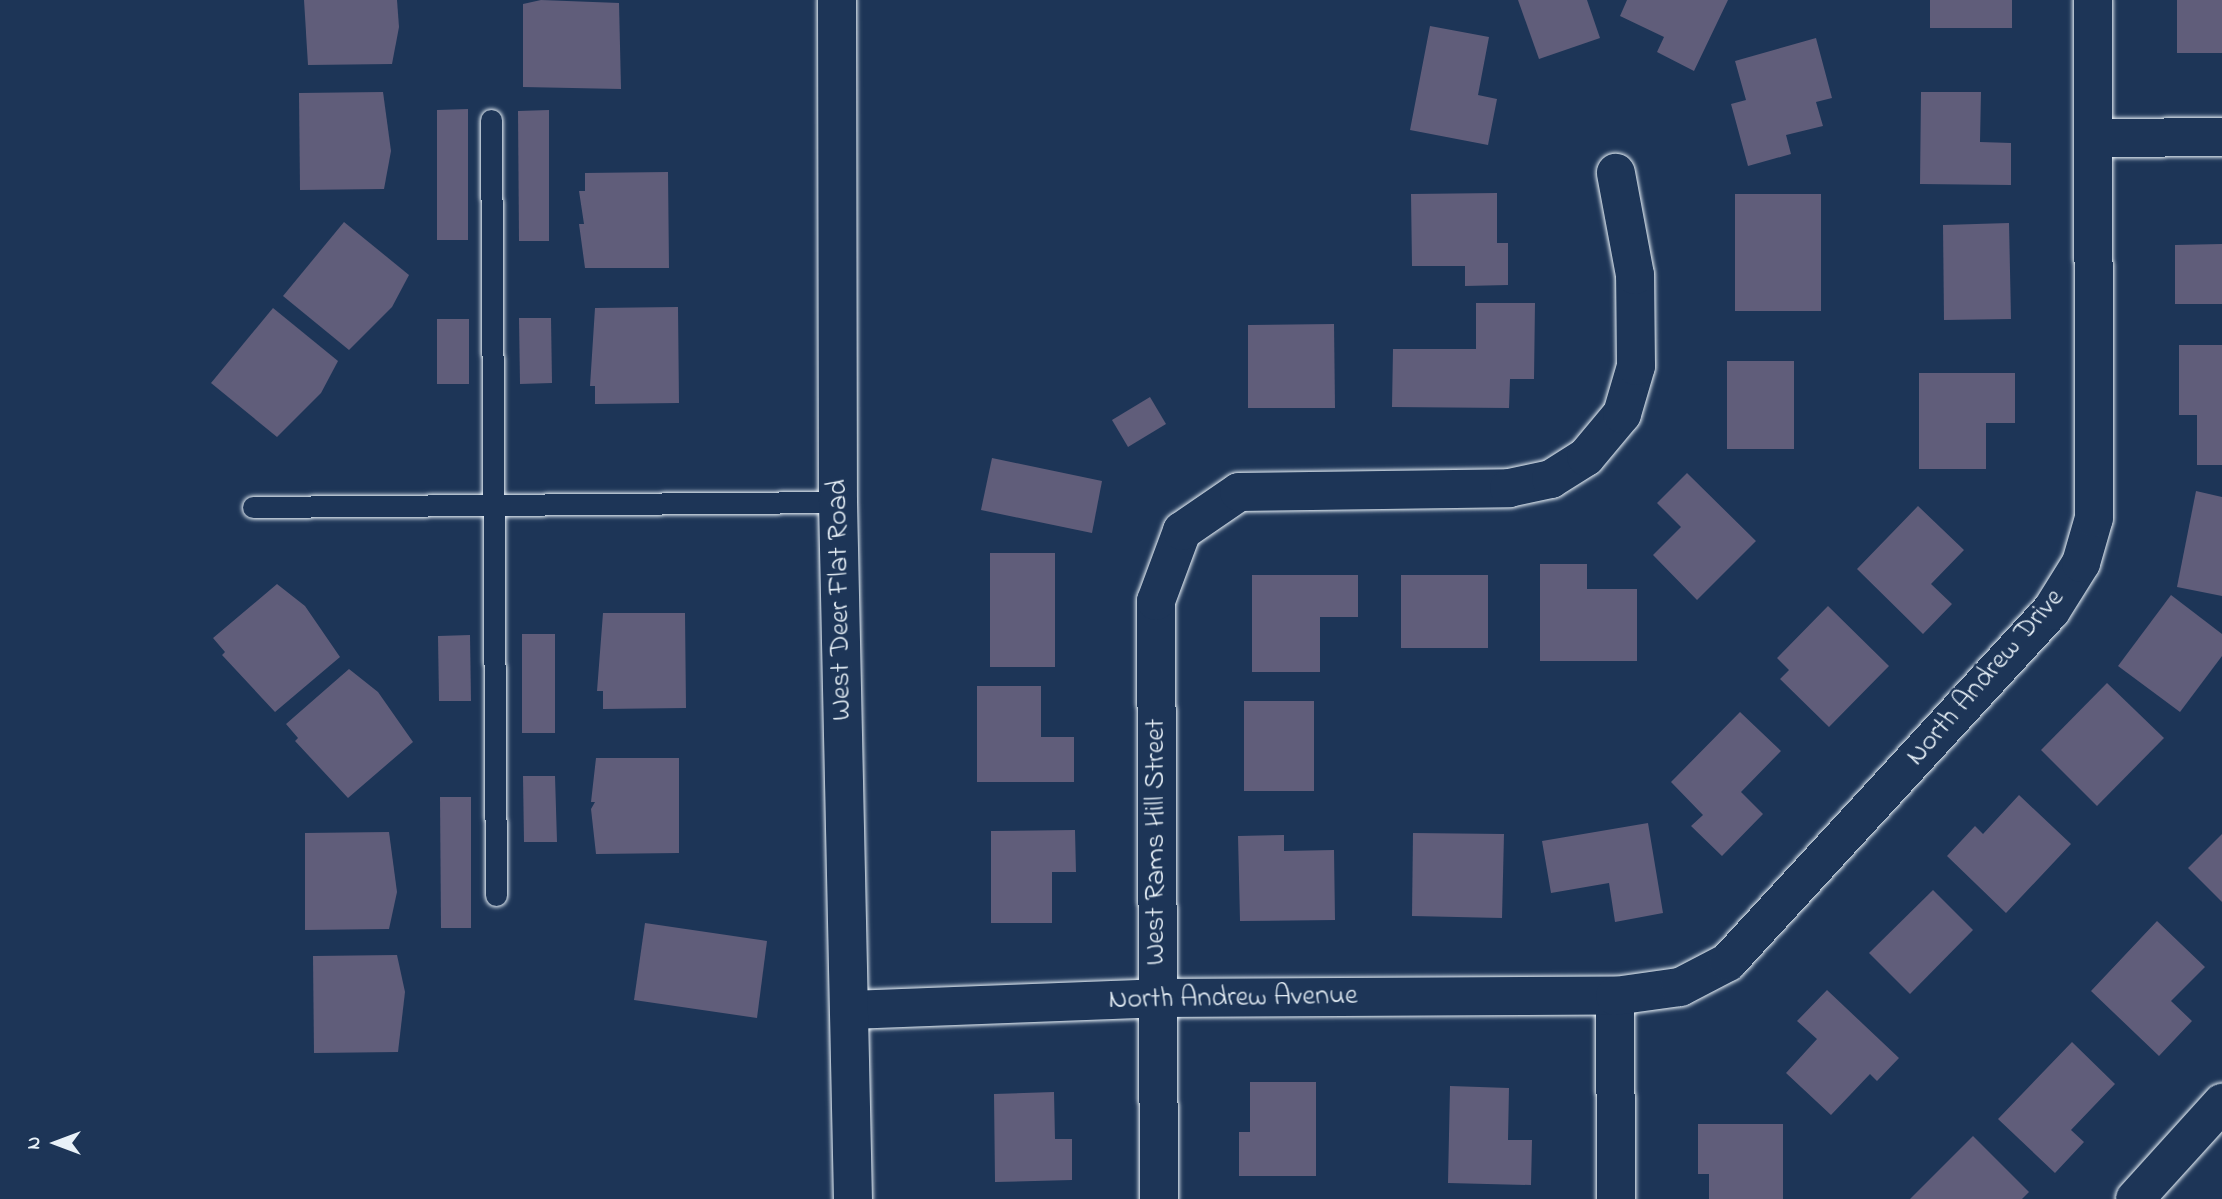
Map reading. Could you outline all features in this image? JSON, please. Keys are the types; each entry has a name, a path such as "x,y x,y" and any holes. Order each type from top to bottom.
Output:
{"street":[{"name":"West Deer Flat Road","path":"837,0 838,502 853,1199"},
{"name":"North Andrew Drive","path":"1615,996 1680,987 1728,962 2051,611 2081,563 2094,518 2093,0"},
{"path":"2094,138 2222,137"},
{"name":"West Rams Hill Street","path":"1159,1199 1156,601 1182,531 1239,492 1509,488 1551,479 1586,457 1622,414 1636,366 1635,275 1616,173"},
{"path":"1615,996 1616,1199"},
{"name":"North Andrew Avenue","path":"850,1010 1158,998 1615,996"},
{"path":"2135,1199 2222,1103"}],"lane":[{"path":"491,120 496,895"},
{"path":"253,507 838,502"}],"building":[{"path":"304,0 397,0 399,27 392,64 308,65"},
{"path":"541,0 619,3 621,89 523,87 523,4"},
{"path":"1518,0 1587,0 1600,38 1539,59"},
{"path":"1627,0 1728,0 1694,71 1657,52 1664,37 1620,16"},
{"path":"1930,0 2012,0 2012,28 1930,28"},
{"path":"2177,0 2222,0 2222,53 2177,53"},
{"path":"1430,26 1489,37 1478,95 1497,99 1488,145 1410,130"},
{"path":"1816,38 1832,98 1816,102 1823,126 1786,135 1791,154 1748,166 1731,104 1746,100 1735,61"},
{"path":"383,92 391,151 384,189 300,190 299,93"},
{"path":"1921,92 1981,92 1980,142 2011,143 2011,185 1920,184"},
{"path":"468,109 468,240 437,240 437,110"},
{"path":"549,110 549,241 519,241 518,111"},
{"path":"668,172 669,268 585,268 579,224 584,224 579,191 585,191 585,173"},
{"path":"1497,193 1497,243 1508,243 1508,285 1465,286 1465,266 1412,266 1411,194"},
{"path":"1735,194 1821,194 1821,311 1735,311"},
{"path":"344,222 409,275 392,307 349,350 283,296"},
{"path":"2009,223 2011,319 1944,320 1943,225"},
{"path":"2222,244 2222,304 2175,304 2175,245"},
{"path":"1476,303 1535,303 1534,379 1510,379 1509,408 1392,407 1393,349 1476,349"},
{"path":"678,307 679,403 595,404 595,386 590,386 595,308"},
{"path":"273,308 338,361 321,393 277,437 211,383"},
{"path":"519,318 551,318 552,383 520,384"},
{"path":"437,319 469,319 469,384 437,384"},
{"path":"1334,324 1335,408 1248,408 1248,325"},
{"path":"2179,345 2222,345 2222,465 2197,465 2197,415 2179,415"},
{"path":"1727,361 1794,361 1794,449 1727,449"},
{"path":"1919,373 2015,373 2015,423 1986,423 1986,469 1919,469"},
{"path":"1150,397 1166,424 1128,447 1112,420"},
{"path":"992,458 1102,481 1092,533 981,510"},
{"path":"1687,473 1756,541 1697,600 1653,555 1681,527 1657,503"},
{"path":"2196,491 2222,497 2222,596 2177,587"},
{"path":"1918,506 1964,550 1931,584 1952,604 1923,634 1857,569"},
{"path":"990,553 1055,553 1055,667 990,667"},
{"path":"1540,564 1587,564 1587,589 1637,589 1637,661 1540,661"},
{"path":"1252,575 1358,575 1358,617 1320,617 1320,672 1252,672"},
{"path":"1401,575 1488,575 1488,648 1401,648"},
{"path":"277,584 305,606 340,657 275,712 222,655 225,652 213,638"},
{"path":"2171,595 2222,634 2222,656 2180,712 2118,666"},
{"path":"1828,606 1889,666 1829,727 1780,679 1789,670 1777,658"},
{"path":"603,613 685,613 686,708 603,709 603,691 597,691"},
{"path":"522,634 555,634 555,733 522,733"},
{"path":"470,635 471,701 439,701 438,636"},
{"path":"349,669 378,692 413,742 348,798 295,741 298,738 286,724"},
{"path":"2107,683 2164,738 2097,806 2041,750"},
{"path":"977,686 1041,686 1041,737 1074,737 1074,782 977,782"},
{"path":"1244,701 1314,701 1314,791 1244,791"},
{"path":"1740,712 1781,751 1741,792 1763,814 1722,856 1691,826 1703,815 1671,782"},
{"path":"596,758 679,758 679,853 596,854 591,809 595,802 591,802"},
{"path":"523,776 555,776 557,842 524,842"},
{"path":"2019,795 2071,844 2006,913 1947,856 1975,826 1983,834"},
{"path":"440,797 471,797 471,928 441,928"},
{"path":"1648,823 1663,913 1615,922 1609,883 1551,893 1542,841"},
{"path":"1075,830 1076,872 1052,872 1052,923 991,923 991,831"},
{"path":"389,832 397,892 389,929 305,930 305,833"},
{"path":"1413,833 1504,834 1502,918 1412,916"},
{"path":"2222,834 2222,902 2188,868"},
{"path":"1284,835 1284,851 1334,850 1335,920 1240,921 1238,836"},
{"path":"1933,890 1973,930 1910,994 1869,953"},
{"path":"2157,921 2205,967 2171,1001 2192,1021 2159,1056 2091,991"},
{"path":"645,923 767,941 757,1018 634,1000"},
{"path":"397,955 405,992 398,1052 314,1053 313,956"},
{"path":"1827,990 1899,1058 1877,1081 1870,1074 1831,1115 1786,1073 1817,1039 1797,1021"},
{"path":"2072,1042 2115,1084 2071,1130 2084,1142 2055,1173 1998,1119"},
{"path":"1250,1082 1316,1082 1316,1176 1239,1176 1239,1132 1250,1132"},
{"path":"1450,1086 1509,1088 1508,1140 1532,1140 1531,1185 1448,1183"},
{"path":"1054,1092 1055,1139 1072,1139 1072,1180 995,1182 994,1094"},
{"path":"1698,1124 1783,1124 1783,1199 1709,1199 1709,1174 1698,1174"},
{"path":"1973,1136 2029,1192 2022,1199 1910,1199"}]}
